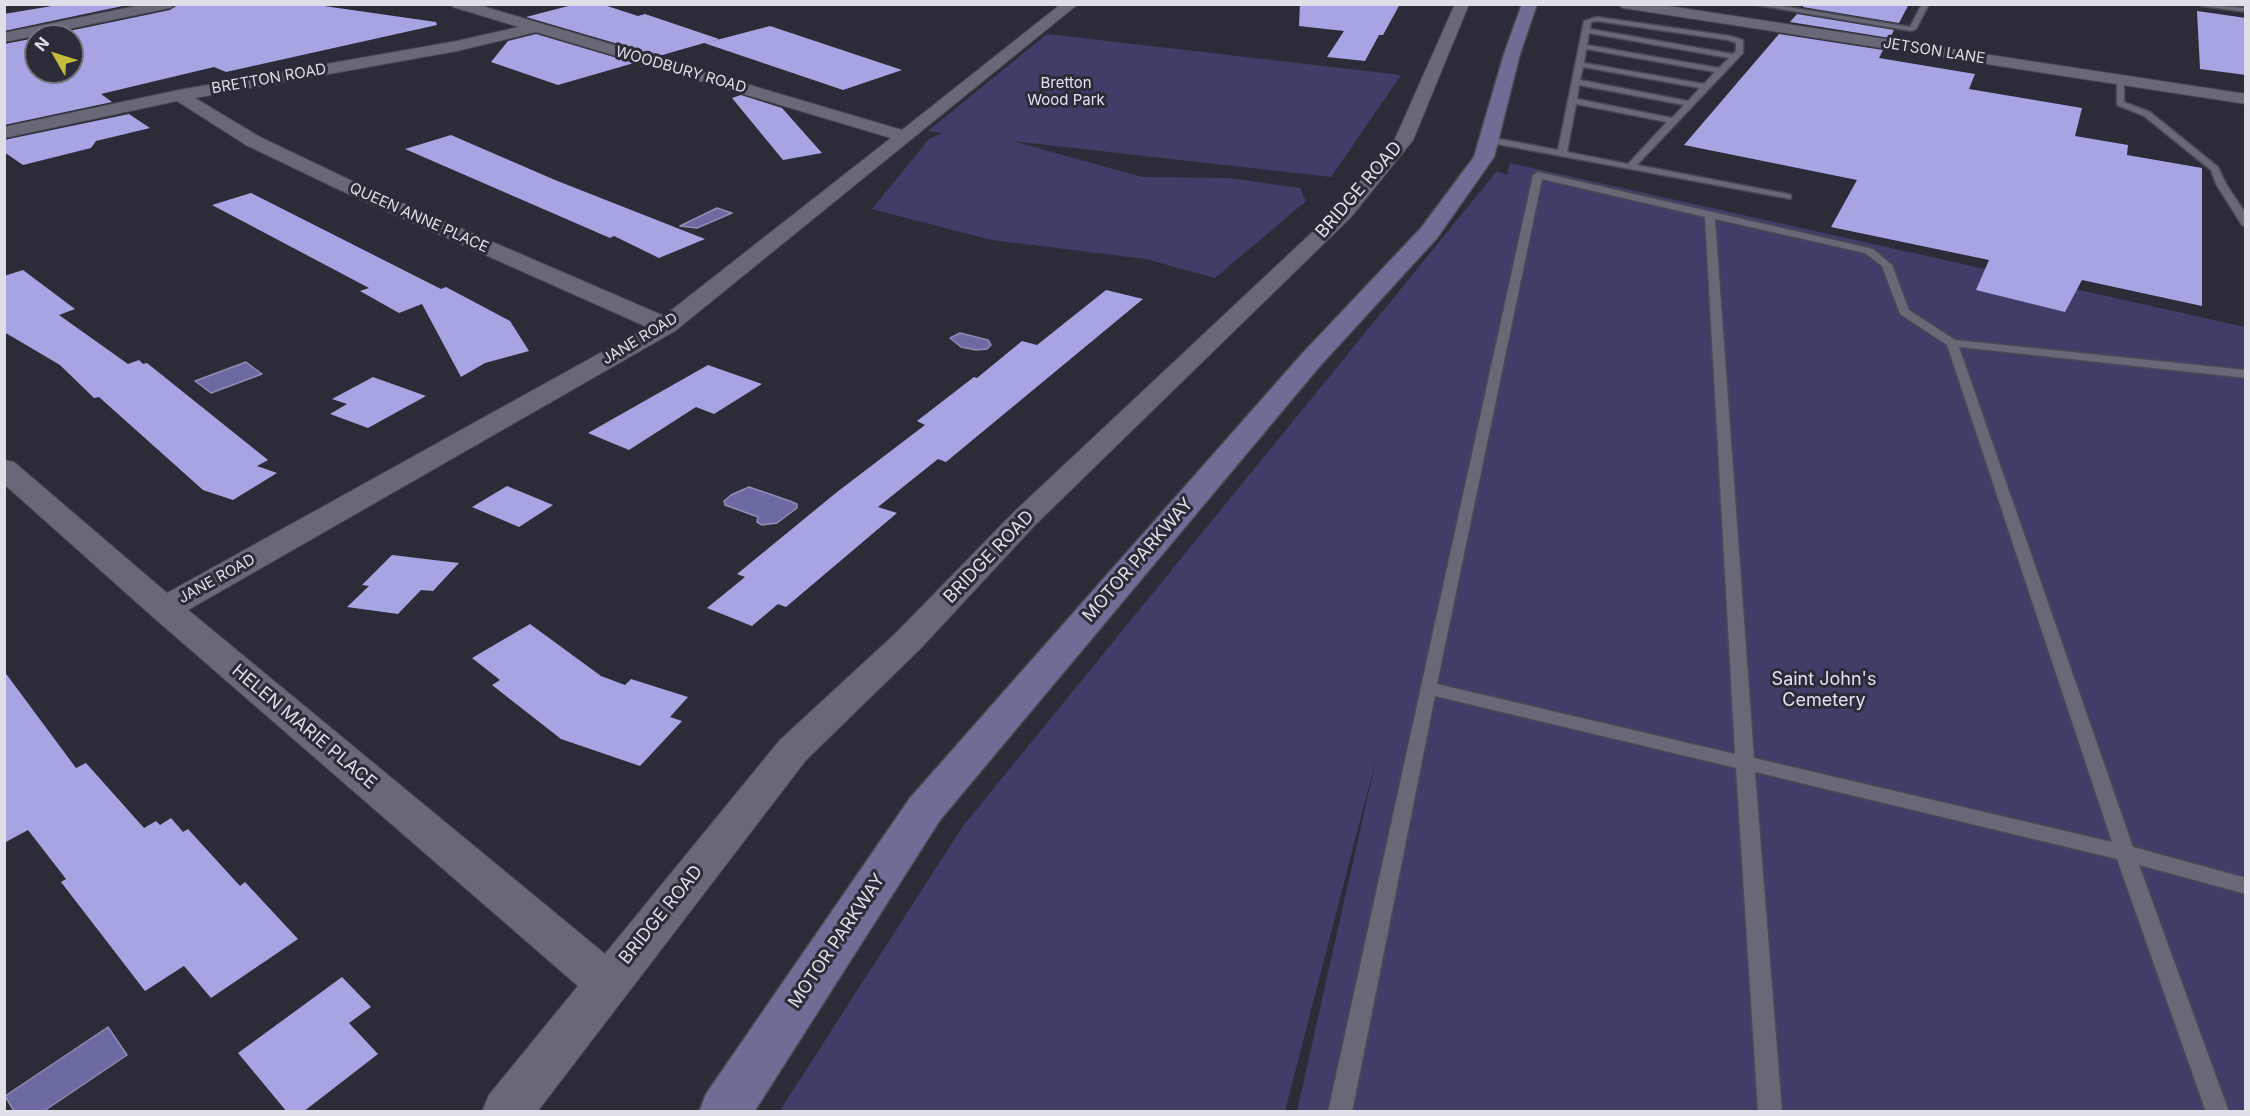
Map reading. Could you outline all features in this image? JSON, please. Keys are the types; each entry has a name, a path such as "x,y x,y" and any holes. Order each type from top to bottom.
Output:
{"main road":[{"name":"MOTOR PARKWAY","path":"724,1112 925,809 1310,361 1429,233 1484,157 1512,54 1530,4"}],"street":[{"path":"4,38 170,4"},
{"name":"WOODBURY ROAD","path":"458,4 904,136"},
{"name":"BRIDGE ROAD","path":"506,1112 793,750 908,641 1025,518 1344,213 1404,140 1462,4"},
{"name":"JETSON LANE","path":"1623,4 1657,6 2246,99"},
{"name":"JANE ROAD","path":"165,609 666,326 1070,5"},
{"name":"BRETTON ROAD","path":"4,134 179,95 457,46 534,28"},
{"name":"QUEEN ANNE PLACE","path":"179,95 253,141 349,187 666,326"},
{"name":"HELEN MARIE PLACE","path":"4,468 165,609 607,983"}],"lane":[{"path":"1754,4 1912,29"},
{"path":"1895,45 1912,29 1926,4"},
{"path":"2202,4 2246,10"},
{"path":"1646,25 1657,6"},
{"path":"1562,154 1588,21 1597,19 1646,25 1730,38 1740,42 1740,51 1630,167"},
{"path":"1586,30 1734,57"},
{"path":"1583,46 1721,71"},
{"path":"1579,64 1706,87"},
{"path":"2120,80 2120,103 2147,114 2172,132 2215,170 2221,184 2246,223"},
{"path":"1576,82 1690,104"},
{"path":"1572,101 1673,122"},
{"path":"1489,140 1788,197"},
{"path":"1340,1112 1538,176 1869,251 1887,265 1904,312 1952,343 2246,374"},
{"path":"1710,215 1770,1112"},
{"path":"1952,343 2125,853 2218,1112"},
{"path":"1428,688 2125,853 2246,886"}],"green space":[{"name":"Bretton Wood Park","path":"1047,34 1401,75 1331,177 1012,141 1142,177 1229,178 1300,188 1306,201 1215,278 1146,259 992,240 872,209 929,139 942,133 928,131"},
{"name":"Saint John's Cemetery","path":"1510,163 2245,327 2245,1111 1297,1111 1377,755 1285,1111 779,1112 963,826 1497,171 1507,175"}],"shaded area":[{"path":"717,208 732,213 697,228 680,226"},
{"path":"960,333 988,340 991,345 987,349 976,350 961,347 950,338"},
{"path":"246,362 262,374 211,393 195,381"},
{"path":"749,487 797,504 797,508 777,523 762,525 757,522 758,517 725,505 724,501 731,495"},
{"path":"108,1027 127,1055 44,1111 14,1111 5,1096"}],"building":[{"path":"64,4 132,4 37,24 24,24 24,27 4,31 4,14"},
{"path":"179,4 310,4 436,22 437,25 226,72 214,67 101,94 112,102 4,125 4,44 24,40 24,84 84,84 84,28 170,10"},
{"path":"576,4 601,4 638,16 645,14 719,39 709,42 770,26 902,70 843,90 704,43 659,56 526,17"},
{"path":"1300,4 1400,4 1365,61 1327,57 1344,31 1299,26"},
{"path":"1805,4 1909,4 1899,23 1803,7"},
{"path":"2197,11 2246,18 2246,75 2200,69"},
{"path":"1797,14 1894,30 1890,38 1790,22"},
{"path":"536,34 634,63 558,85 491,62 508,41"},
{"path":"1779,34 1883,50 1879,58 1975,74 1969,89 2082,108 2075,136 2128,145 2127,155 2202,168 2202,306 2082,280 2065,312 1976,290 1989,260 1831,227 1857,180 1684,145"},
{"path":"741,95 782,108 822,153 783,160 732,98"},
{"path":"129,114 150,128 96,141 91,148 23,165 4,152 4,140"},
{"path":"451,135 555,180 705,239 659,258 614,236 610,238 405,149"},
{"path":"251,193 441,289 446,287 510,321 529,351 485,363 461,377 422,304 399,313 360,291 369,288 212,205"},
{"path":"23,270 75,309 59,315 128,364 139,360 143,364 147,363 268,460 257,466 277,473 233,500 203,490 99,397 94,398 60,365 4,332 4,276"},
{"path":"1106,290 1143,299 946,462 938,459 878,507 897,513 786,607 778,604 752,626 707,608 745,577 737,574 837,492 925,425 917,421 974,377 977,378 1022,341 1037,345"},
{"path":"708,365 762,384 714,414 696,407 629,450 588,433"},
{"path":"373,377 426,396 368,428 330,414 347,404 332,399"},
{"path":"507,486 553,505 519,527 472,507"},
{"path":"392,555 459,563 433,591 421,590 398,614 347,607 369,586 362,585"},
{"path":"530,624 601,676 625,685 631,679 688,697 670,717 682,721 640,766 561,739 492,685 500,680 472,658"},
{"path":"4,671 76,768 86,763 144,828 156,821 160,825 171,818 183,832 188,829 240,886 245,882 298,939 211,998 184,966 145,991 61,882 66,879 28,830 4,843"},
{"path":"342,977 371,1007 349,1023 378,1054 303,1112 287,1112 238,1053"}]}
